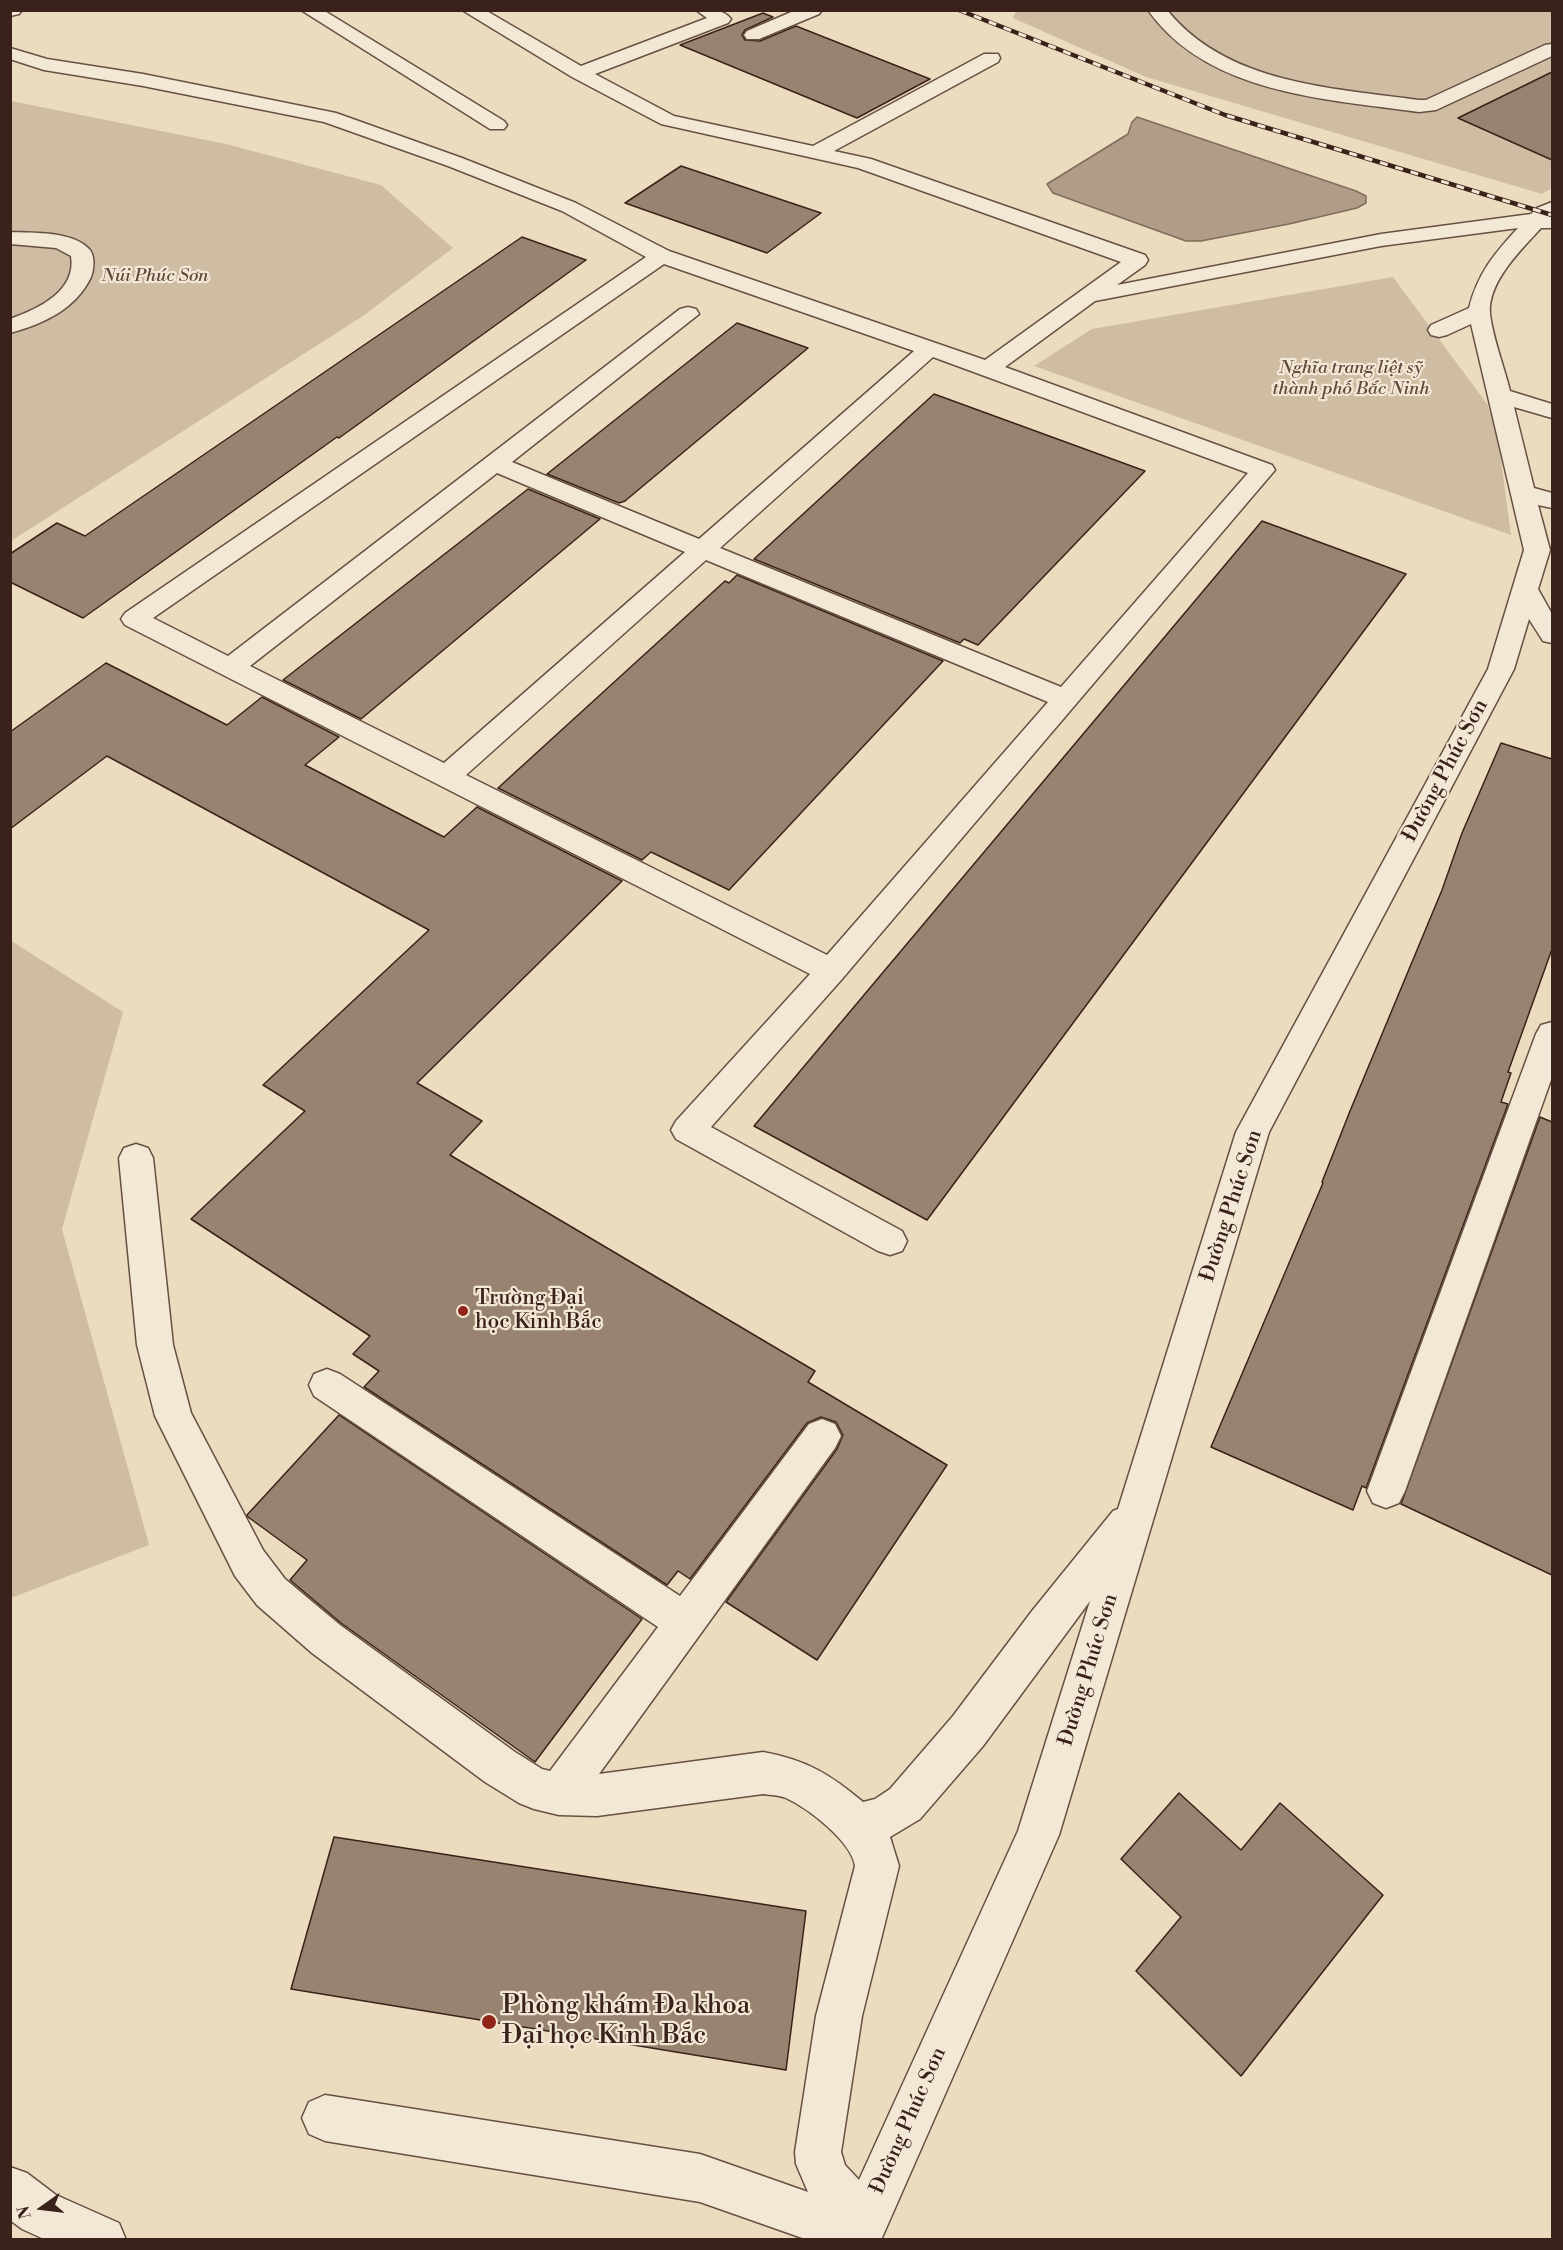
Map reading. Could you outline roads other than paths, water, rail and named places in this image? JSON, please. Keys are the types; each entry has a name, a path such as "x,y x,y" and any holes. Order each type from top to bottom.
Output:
{"street":[{"path":"309,10 497,125"},
{"path":"471,10 579,73 668,120 864,163 1137,260 988,369"},
{"path":"705,10 775,46"},
{"path":"753,35 813,10"},
{"path":"1157,10 1169,26 1198,50 1236,69 1302,87 1419,106 1429,106 1552,49"},
{"path":"579,73 722,19"},
{"path":"10,53 44,64 144,80 329,117 455,162 569,207 660,256 929,348 1263,470 831,970 688,1130 890,1241"},
{"path":"817,152 991,58"},
{"path":"10,74 82,70"},
{"path":"1086,297 1381,240 1548,217"},
{"path":"1439,330 1479,312 1485,289 1498,263 1548,217"},
{"path":"10,238 61,242 81,253 83,270 71,292 43,315 10,326"},
{"path":"660,256 134,619 831,970"},
{"name":"Đường Phúc Sơn","path":"860,2229 1038,1835 1253,1132 1501,669 1537,550 1538,497 1500,395 1479,312"},
{"path":"230,668 688,314"},
{"path":"446,777 929,348"},
{"path":"1500,395 1552,411"},
{"path":"495,464 1065,699"},
{"path":"1525,589 1552,635"},
{"path":"1386,1491 1552,1034"},
{"path":"136,1158 155,1345 173,1416 249,1563 271,1592 336,1646 500,1767 534,1788 560,1794 597,1795 762,1773 789,1778 817,1794 857,1825 874,1850 877,1866 839,2016 818,2152 820,2170 860,2229"},
{"path":"327,1385 685,1622"},
{"path":"560,1794 822,1436"},
{"path":"857,1825 884,1818 905,1804 968,1731 1046,1625 1137,1511"},
{"path":"325,2118 700,2178 860,2229"},
{"path":"10,2190 39,2212 102,2240"}],"railway":[{"path":"959,10 1225,115 1552,215"}],"place":[{"name":"Trường Đại học Kinh Bắc","path":"463,1311"},
{"name":"Phòng khám Đa khoa Đại học Kinh Bắc","path":"489,2022"}],"park label":[{"name":"Núi Phúc Sơn","path":"155,277"},
{"name":"Nghĩa trang liệt sỹ thành phố Bắc Ninh","path":"1351,379"}]}
